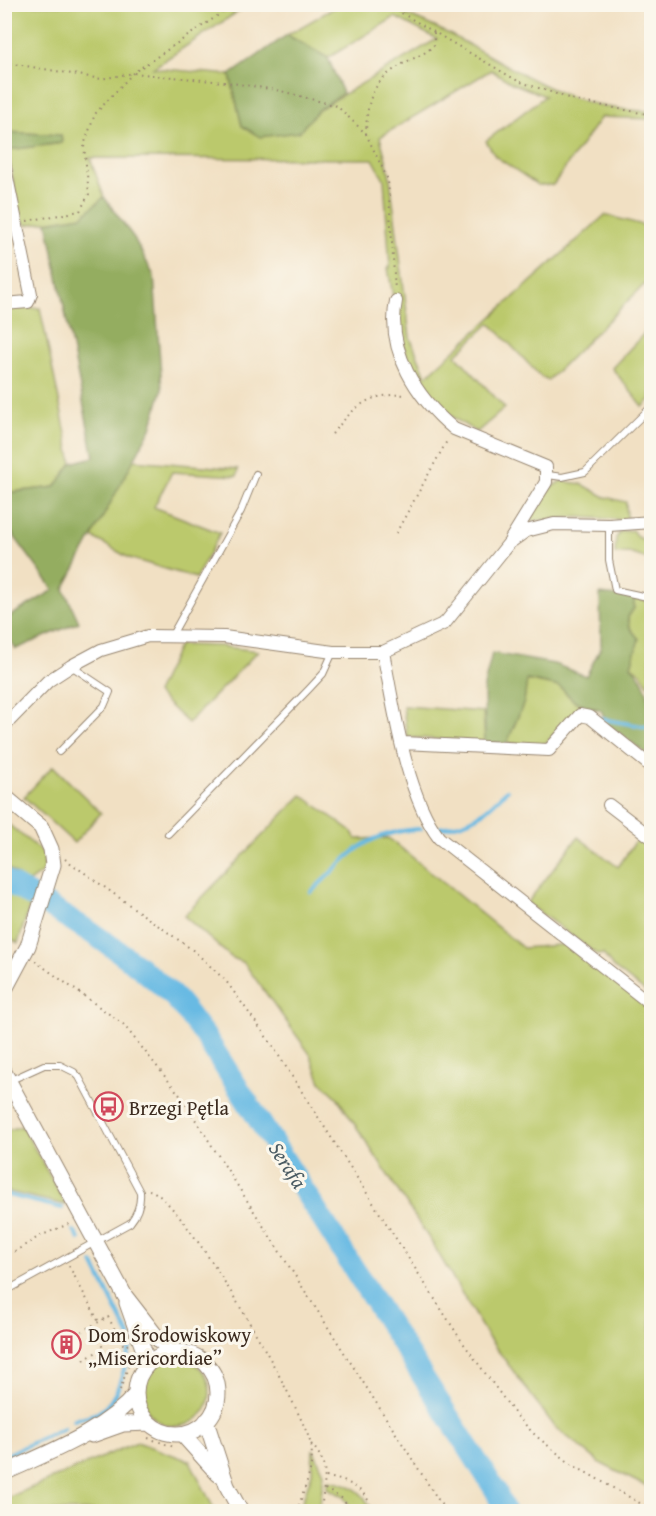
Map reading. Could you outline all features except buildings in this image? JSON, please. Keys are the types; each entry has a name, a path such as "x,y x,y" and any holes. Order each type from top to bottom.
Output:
{"street":[{"path":"4,163 31,294 28,302 4,303"},
{"path":"4,726 48,681 71,666 101,650 148,636 224,637 333,652 383,652 445,623 509,543 548,475 546,467 538,461 454,429 422,396 403,365 398,348 393,314 396,301"},
{"path":"509,543 526,531 554,524 609,525 651,522"},
{"path":"383,652 416,796 428,824 439,838 651,1005"},
{"path":"403,743 549,750 580,715 590,717 651,767"},
{"path":"4,796 36,821 51,849 51,874 26,951 4,991"},
{"path":"609,805 651,838"},
{"path":"7,1076 125,1296 160,1341 176,1352 196,1357 204,1363 215,1379 217,1398 213,1412 206,1421 179,1441"},
{"path":"4,1473 69,1442 117,1412 136,1394 144,1369 144,1351 125,1296"},
{"path":"144,1369 158,1357 176,1352"},
{"path":"136,1394 144,1429"},
{"path":"206,1421 227,1486 241,1512"},
{"path":"69,1442 123,1424 165,1432 179,1441 227,1486"}],"lane":[{"path":"548,475 562,477 585,472 651,406"},
{"path":"172,635 241,511 256,474"},
{"path":"609,525 609,560 615,590 651,598"},
{"path":"168,834 309,690 323,674 333,652"},
{"path":"59,752 104,705 110,692 71,666"},
{"path":"4,1292 130,1223 139,1206 140,1192 79,1077 67,1068 52,1064 7,1076"}],"path":[{"path":"16,223 80,211 89,194 84,145 95,114 133,73 234,4"},
{"path":"386,4 518,81 578,101 651,115"},
{"path":"366,134 367,106 372,89 398,67 430,50 434,45 434,32"},
{"path":"4,62 101,80 133,73 232,83 281,91 337,106 351,117 366,134 388,180 396,301"},
{"path":"332,434 352,409 373,397 422,396"},
{"path":"396,533 454,429"},
{"path":"51,849 194,951 226,981 270,1042 461,1340 509,1407 536,1436 571,1464 651,1510"},
{"path":"4,940 26,951 123,1024 179,1094 446,1512"},
{"path":"147,1189 161,1195 178,1213 228,1285 291,1397 310,1444 322,1460 326,1478 321,1512"},
{"path":"4,1258 40,1236 83,1218"},
{"path":"76,1261 69,1265 99,1322"},
{"path":"71,1337 108,1317 124,1346 133,1342"},
{"path":"84,1360 103,1348 92,1326"},
{"path":"144,1429 179,1441"},
{"path":"297,1512 310,1471 310,1444"},
{"path":"326,1478 346,1481 356,1487 367,1498 373,1512"},
{"path":"325,1489 343,1499 351,1512"}],"green space":[{"path":"4,5 248,5 153,68 230,75 242,126 299,132 319,109 437,39 395,17 328,58 287,35 339,5 415,5 402,13 443,31 546,86 595,104 651,111 651,119 601,117 553,185 538,185 495,156 486,141 545,96 512,83 491,70 380,137 389,171 410,337 426,376 605,215 651,227 651,289 645,284 548,380 540,376 490,323 456,355 505,408 477,432 452,417 433,400 420,383 410,364 397,320 388,268 390,268 384,179 373,159 90,158 104,197 82,216 26,225 19,216 8,150 62,143 61,135 5,132"},
{"path":"287,35 328,58 343,93 319,109 299,132 260,137 242,126 230,75"},
{"path":"4,132 61,135 62,143 8,150"},
{"path":"104,197 134,238 154,276 162,390 151,428 64,589 79,622 16,649 5,633 5,619 54,590 5,524 5,493 55,487 72,463 94,457 47,222 82,216"},
{"path":"4,308 40,308 72,463 56,487 5,493"},
{"path":"651,326 651,399 643,407 612,368"},
{"path":"133,460 238,469 237,476 172,472 154,507 220,533 196,578 129,558 92,537"},
{"path":"561,481 582,484 605,497 626,502 627,520 576,517 532,521 530,518 532,514 550,488"},
{"path":"632,530 637,537 651,543 651,560 629,553 615,554 616,538 620,532"},
{"path":"600,594 634,598 634,608 628,617 630,628 639,639 631,666 645,685 648,696 651,719 651,757 607,724 601,710 574,701 560,687 527,680 524,702 507,743 485,743 484,686 492,653 554,664 586,676 601,647"},
{"path":"634,598 651,602 651,689 641,673 631,666 638,639 630,628 628,617 634,608"},
{"path":"179,645 219,646 258,651 188,723 156,693"},
{"path":"526,680 560,687 574,701 601,710 579,708 543,746 507,743 524,702"},
{"path":"403,706 483,712 485,743 407,737"},
{"path":"53,766 101,813 74,843 24,797"},
{"path":"302,795 352,832 356,839 388,838 523,948 570,944 651,1008 651,1489 602,1464 555,1427 487,1336 434,1246 337,1097 321,1082 310,1054 244,963 231,957 184,916"},
{"path":"4,821 44,853 44,871 27,883 5,866"},
{"path":"640,835 651,844 651,996 613,967 603,954 598,955 527,903 578,837 618,867"},
{"path":"4,887 31,902 18,943 5,935"},
{"path":"22,1126 66,1205 5,1191 5,1131"},
{"path":"183,1358 195,1364 204,1373 210,1385 208,1405 200,1416 183,1426 169,1426 152,1416 144,1405 142,1385 152,1368 163,1360"},
{"path":"137,1442 190,1461 215,1511 5,1511 5,1499"},
{"path":"313,1449 324,1473 319,1511 299,1511 312,1473"},
{"path":"328,1480 355,1489 365,1498 371,1511 353,1511 343,1496 327,1488"}],"waterway":[{"path":"597,718 652,728"},
{"path":"439,828 461,824 477,816 507,790"},
{"path":"311,892 348,857 371,840 401,831 421,829"},
{"name":"Serafa","path":"4,880 70,919 134,963 173,996 205,1036 496,1491 505,1512"},
{"path":"4,1194 62,1208"},
{"path":"74,1231 79,1239"},
{"path":"93,1263 130,1337"},
{"path":"74,1420 92,1415 108,1405 122,1377 130,1348"},
{"path":"4,1456 64,1428"}],"place":[{"name":"Brzegi Pętla","path":"108,1107"},
{"name":"Dom Środowiskowy „Misericordiae”","path":"67,1345"}]}
